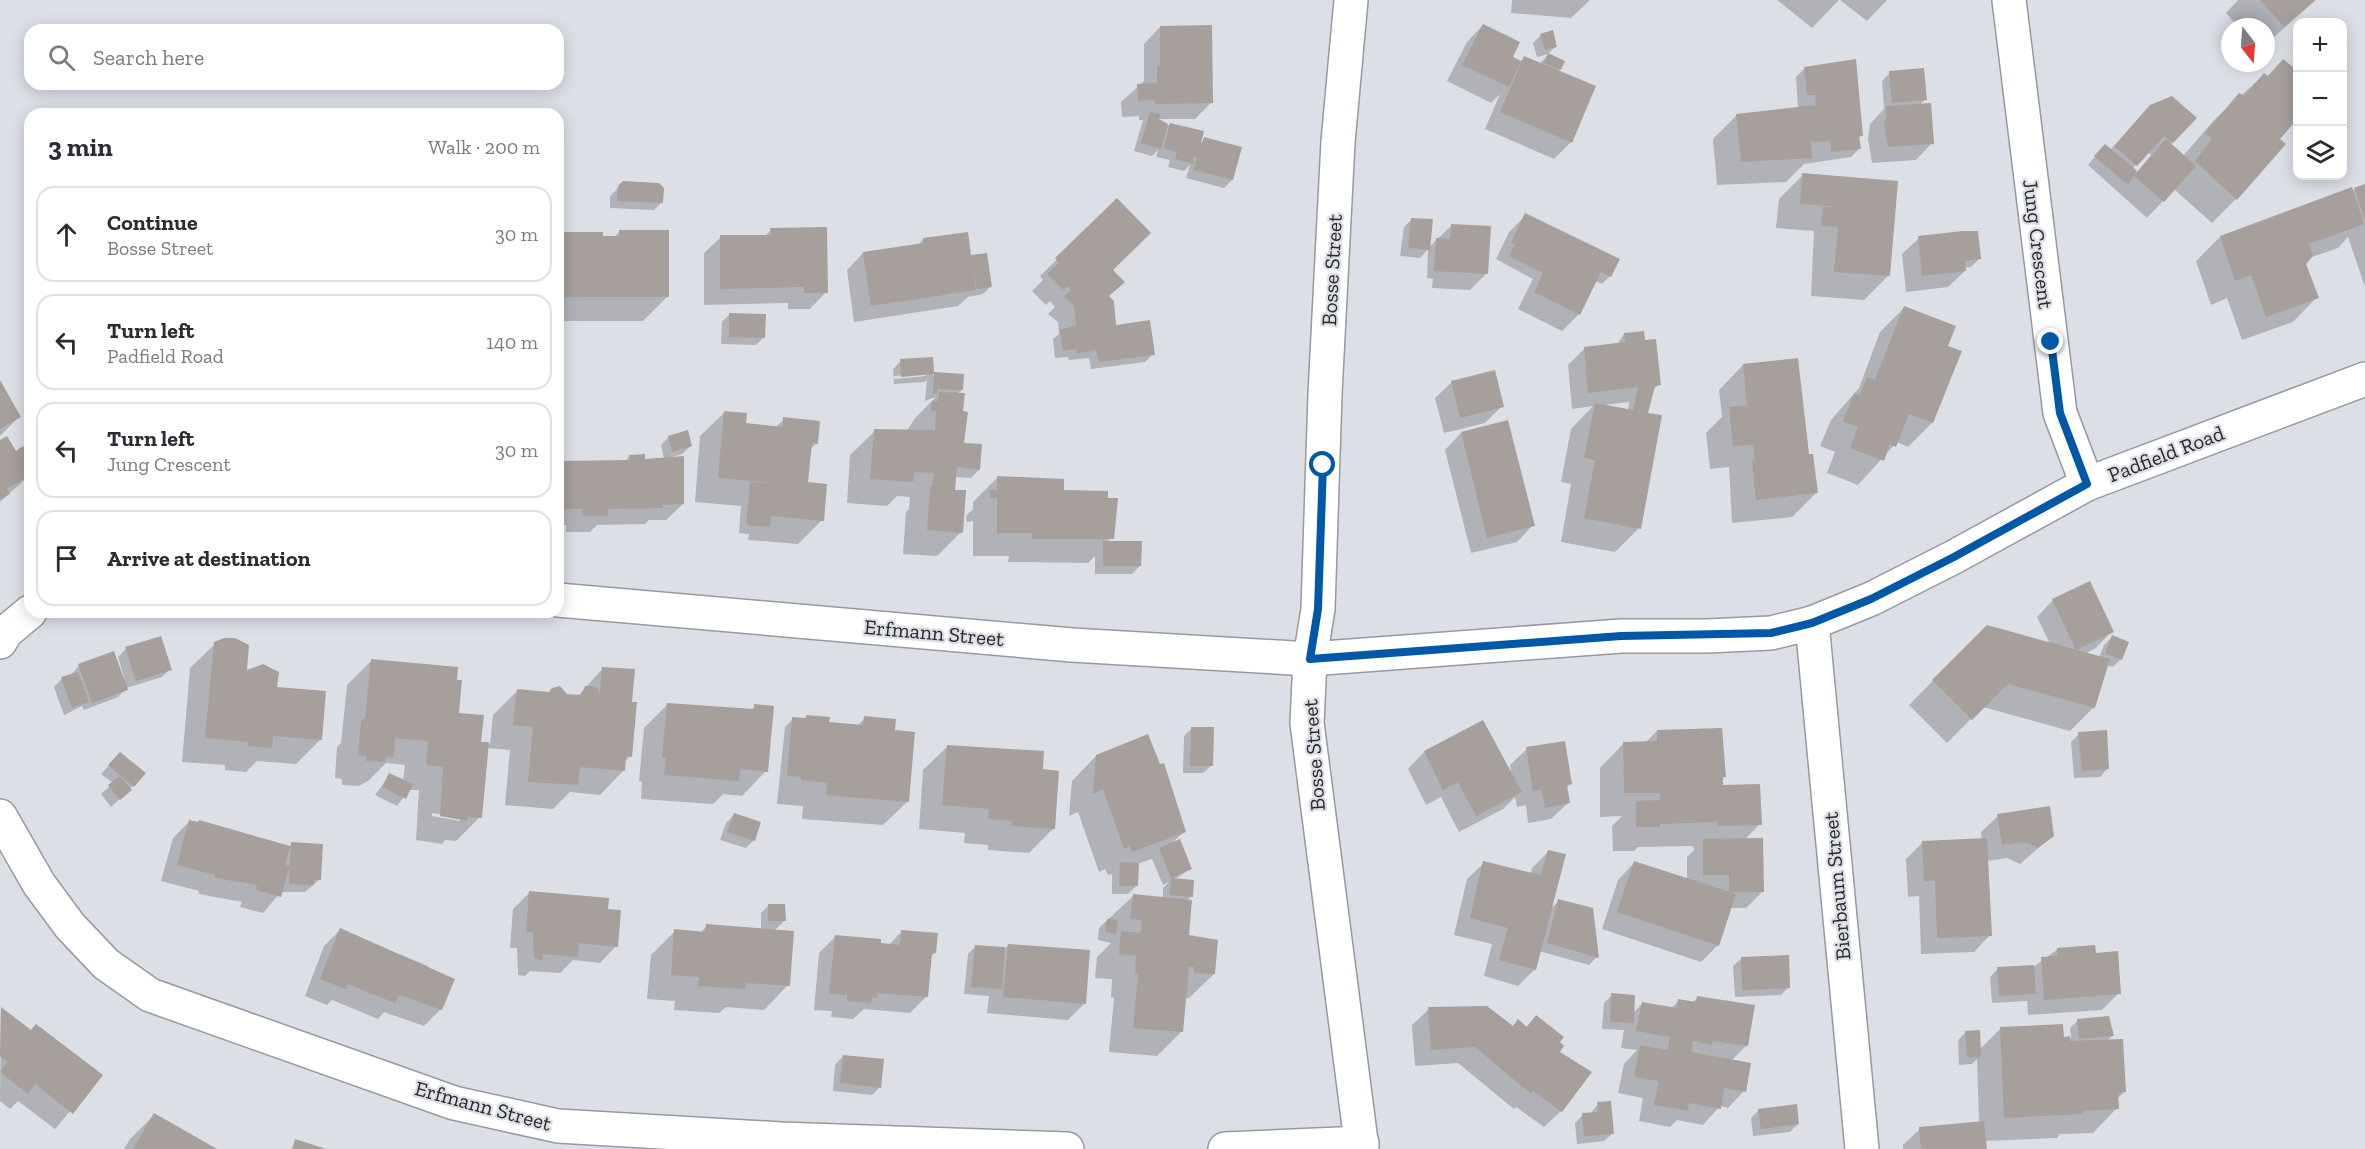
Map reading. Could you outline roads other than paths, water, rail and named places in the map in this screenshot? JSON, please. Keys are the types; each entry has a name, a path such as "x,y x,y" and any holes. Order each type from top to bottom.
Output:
{"street":[{"name":"Bosse Street","path":"1351,0 1338,154 1325,394 1318,609 1310,659 1307,723 1362,1146"},
{"name":"Jung Crescent","path":"2009,0 2060,413 2087,484"},
{"name":"Padfield Road","path":"1310,659 1621,636 1771,633 1812,623 1871,599 1952,558 2087,484 2365,379"},
{"name":"Erfmann Street","path":"564,601 1072,645 1310,659"},
{"path":"0,642 6,632 24,617"},
{"name":"Bierbaum Street","path":"1812,623 1862,1149"},
{"name":"Erfmann Street","path":"0,816 39,884 70,927 106,964 150,995 454,1103 558,1126 781,1139 1067,1149"},
{"path":"1225,1149 1362,1146"}]}
